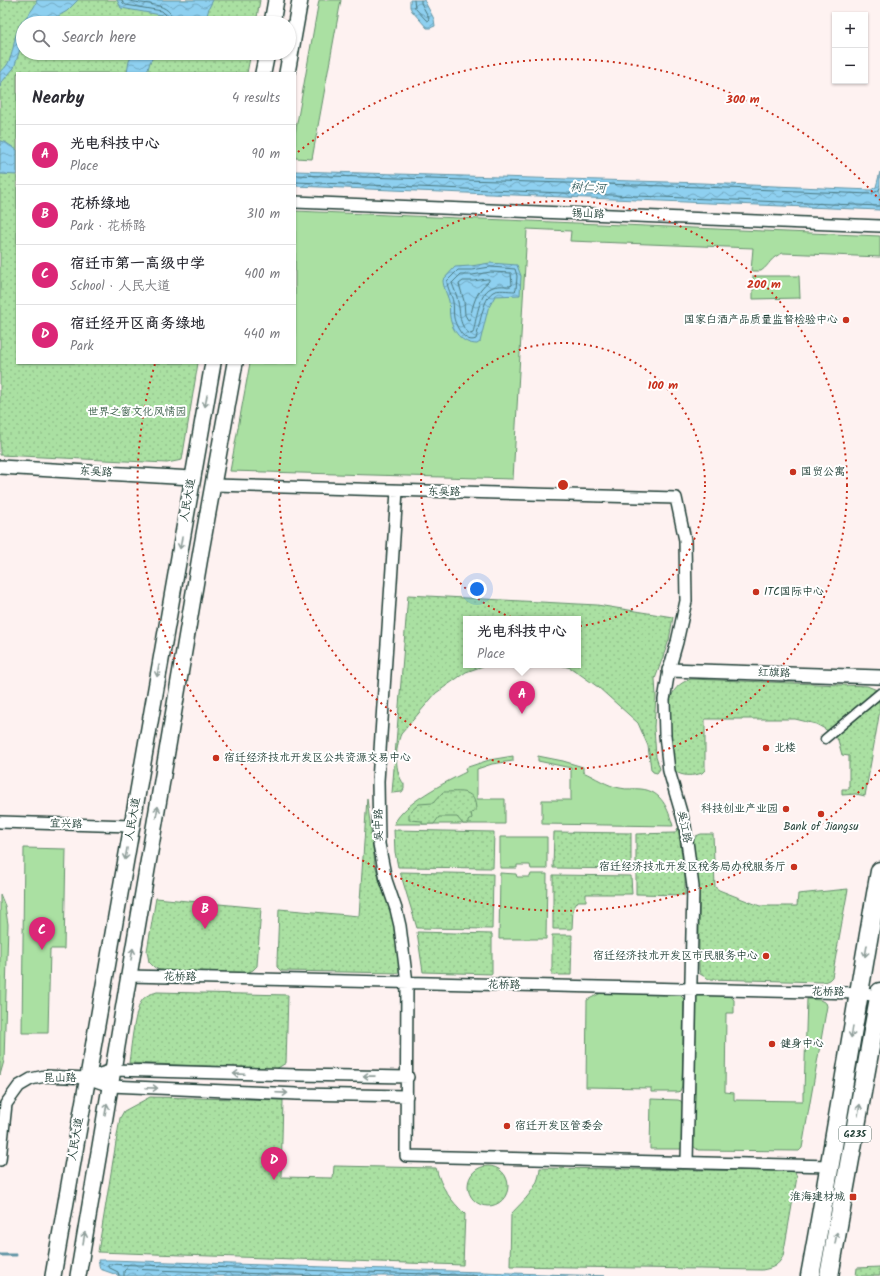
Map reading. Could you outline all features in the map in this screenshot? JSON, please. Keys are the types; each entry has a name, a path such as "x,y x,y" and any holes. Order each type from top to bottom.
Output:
{"highway":[{"name":"G235","path":"810,1276 831,1166 858,993 877,901 880,871"},
{"name":"G235","path":"829,1276 880,994"}],"main road":[{"path":"273,16 276,0"},
{"path":"296,22 300,0"},
{"path":"263,72 266,60"},
{"path":"287,72 289,60"},
{"name":"人民大道","path":"53,1276 213,364"},
{"name":"人民大道","path":"78,1276 128,976 235,364"}],"street":[{"name":"锡山路","path":"296,202 880,226"},
{"name":"锡山路","path":"296,208 880,231"},
{"name":"东吴路","path":"0,467 192,481"},
{"name":"东吴路","path":"0,475 192,481"},
{"name":"东吴路","path":"213,486 676,498"},
{"name":"吴中路","path":"397,491 378,780 379,844 386,880 400,926 407,983 408,1077 406,1156 687,1162"},
{"name":"吴江路","path":"676,498 684,540 686,601 669,670 664,700 665,735 669,771 685,826 693,887 687,1162"},
{"name":"红旗路","path":"669,670 880,677"},
{"path":"825,739 880,694"},
{"name":"宜兴路","path":"0,822 132,826"},
{"name":"花桥路","path":"128,976 880,994"},
{"path":"87,1078 113,1070 408,1077"},
{"name":"昆山路","path":"0,1160 6,1104 18,1086 31,1079 45,1076 87,1078"},
{"path":"87,1078 110,1086 297,1094 407,1096"},
{"path":"687,1162 831,1166"}],"green space":[{"name":"世界之窗文化风情园","path":"0,0 260,0 257,16 16,16 16,60 250,60 247,72 16,72 16,364 198,364 182,460 167,463 0,455"},
{"path":"319,0 341,0 312,159 296,158 296,128"},
{"path":"296,211 880,236 880,257 783,253 775,257 761,271 751,271 753,248 570,241 571,231 527,229 513,479 230,471 250,364 296,364"},
{"path":"753,276 799,276 800,298 753,299"},
{"path":"408,595 597,605 673,617 669,640 655,679 656,696 654,727 656,757 660,769 657,773 653,772 651,769 648,746 638,723 598,687 571,668 581,668 581,616 463,616 463,668 477,668 466,672 436,693 401,734 396,760 398,773 404,784 404,789 402,792 392,793"},
{"path":"691,679 867,686 877,690 879,692 880,710 865,796 856,794 842,795 842,789 849,789 849,756 842,755 838,740 825,729 816,724 795,719 705,719 705,770 702,773 695,775 685,775 675,771 669,723 670,700 677,687"},
{"path":"513,756 513,761 492,764 477,769 477,799 505,799 505,824 394,824 407,808 436,787 466,772 465,768 489,760"},
{"path":"538,756 583,767 583,772 615,787 648,790 654,793 666,807 673,826 542,824 542,800 571,800 571,768 538,761"},
{"path":"443,792 466,793 473,798 476,811 471,813 472,818 468,821 468,824 463,824 457,817 439,817 434,824 422,824 422,821 409,820 409,813 419,804 433,803"},
{"path":"367,798 375,864 380,883 395,918 403,973 281,971 277,967 279,909 359,916"},
{"path":"678,828 685,877 685,895 636,894 636,834 675,833"},
{"path":"394,830 494,832 493,868 398,867 395,852"},
{"path":"554,832 631,833 631,869 553,868"},
{"path":"701,834 713,834 715,887 719,890 760,906 797,906 798,894 848,889 832,977 829,980 824,982 709,979 700,974 699,890 693,843 696,836"},
{"path":"500,837 547,837 547,869 531,869 530,865 517,865 517,868 500,868"},
{"path":"24,848 66,849 64,949 50,949 48,1033 22,1033"},
{"path":"400,872 493,874 492,929 417,928"},
{"path":"500,873 516,874 517,877 530,877 531,874 547,874 546,939 499,939"},
{"path":"553,875 631,876 632,894 586,894 586,901 578,901 573,909 572,929 553,929"},
{"path":"0,894 5,906 8,924 4,1061 0,1075"},
{"path":"156,898 261,908 257,966 247,973 167,971 159,970 154,967 149,962 147,951"},
{"path":"417,932 492,934 492,974 423,972"},
{"path":"552,935 572,935 571,975 552,975"},
{"path":"157,992 288,995 286,1063 276,1069 129,1063 136,1014 144,998"},
{"path":"601,993 675,993 679,994 684,999 682,1086 680,1091 651,1092 651,1088 586,1087 587,1000"},
{"path":"697,994 730,995 734,1000 734,1013 726,1013 725,1092 734,1093 734,1100 803,1101 807,999 820,1000 826,1003 827,1006 802,1148 799,1151 698,1150 693,1146"},
{"path":"150,1097 283,1100 281,1177 333,1178 334,1166 436,1168 447,1193 465,1214 463,1265 98,1252 120,1118 124,1111"},
{"path":"651,1099 681,1101 683,1105 682,1149 650,1149"},
{"path":"492,1166 499,1169 505,1175 508,1186 507,1194 499,1203 492,1206 484,1206 477,1203 469,1194 468,1182 471,1175 480,1167"},
{"path":"540,1168 795,1172 797,1177 783,1256 775,1266 762,1270 510,1266 511,1214 526,1199 534,1188"},
{"path":"880,1267 880,1276 856,1276 857,1268"}],"water":[{"path":"37,0 78,0 67,11 58,16 27,16"},
{"path":"117,0 213,0 207,16 162,16 121,8"},
{"path":"410,0 424,0 434,19 435,26 427,28 412,11 410,7"},
{"path":"16,34 17,60 14,68 1,83 0,87 0,72 8,63"},
{"path":"151,60 147,72 127,72 129,61"},
{"path":"0,141 5,142 16,149 16,175 0,174"},
{"name":"树仁河","path":"296,171 702,183 871,190 876,187 880,172 880,210 296,186"},
{"path":"490,263 517,265 521,276 520,295 495,296 488,309 480,342 477,344 467,342 455,332 451,322 449,301 444,288 443,280 455,267"},
{"path":"98,1260 605,1276 120,1276 100,1269"}],"waterway":[{"path":"0,1255 16,1255"}],"place":[{"name":"国家白酒产品质量监督检验中心","path":"846,320"},
{"name":"国贸公寓","path":"793,472"},
{"name":"ITC国际中心","path":"756,592"},
{"name":"光电科技中心","path":"522,714"},
{"name":"北楼","path":"766,748"},
{"name":"宿迁经济技术开发区公共资源交易中心","path":"216,758"},
{"name":"科技创业产业园","path":"786,809"},
{"name":"Bank of Jiangsu","path":"821,814"},
{"name":"宿迁经济技术开发区税务局办税服务厅","path":"794,867"},
{"name":"花桥绿地","path":"205,929"},
{"name":"宿迁市第一高级中学","path":"42,950"},
{"name":"宿迁经济技术开发区市民服务中心","path":"766,956"},
{"name":"健身中心","path":"772,1044"},
{"name":"宿迁开发区管委会","path":"507,1126"},
{"name":"宿迁经开区商务绿地","path":"274,1180"},
{"name":"淮海建材城","path":"853,1197"}]}
